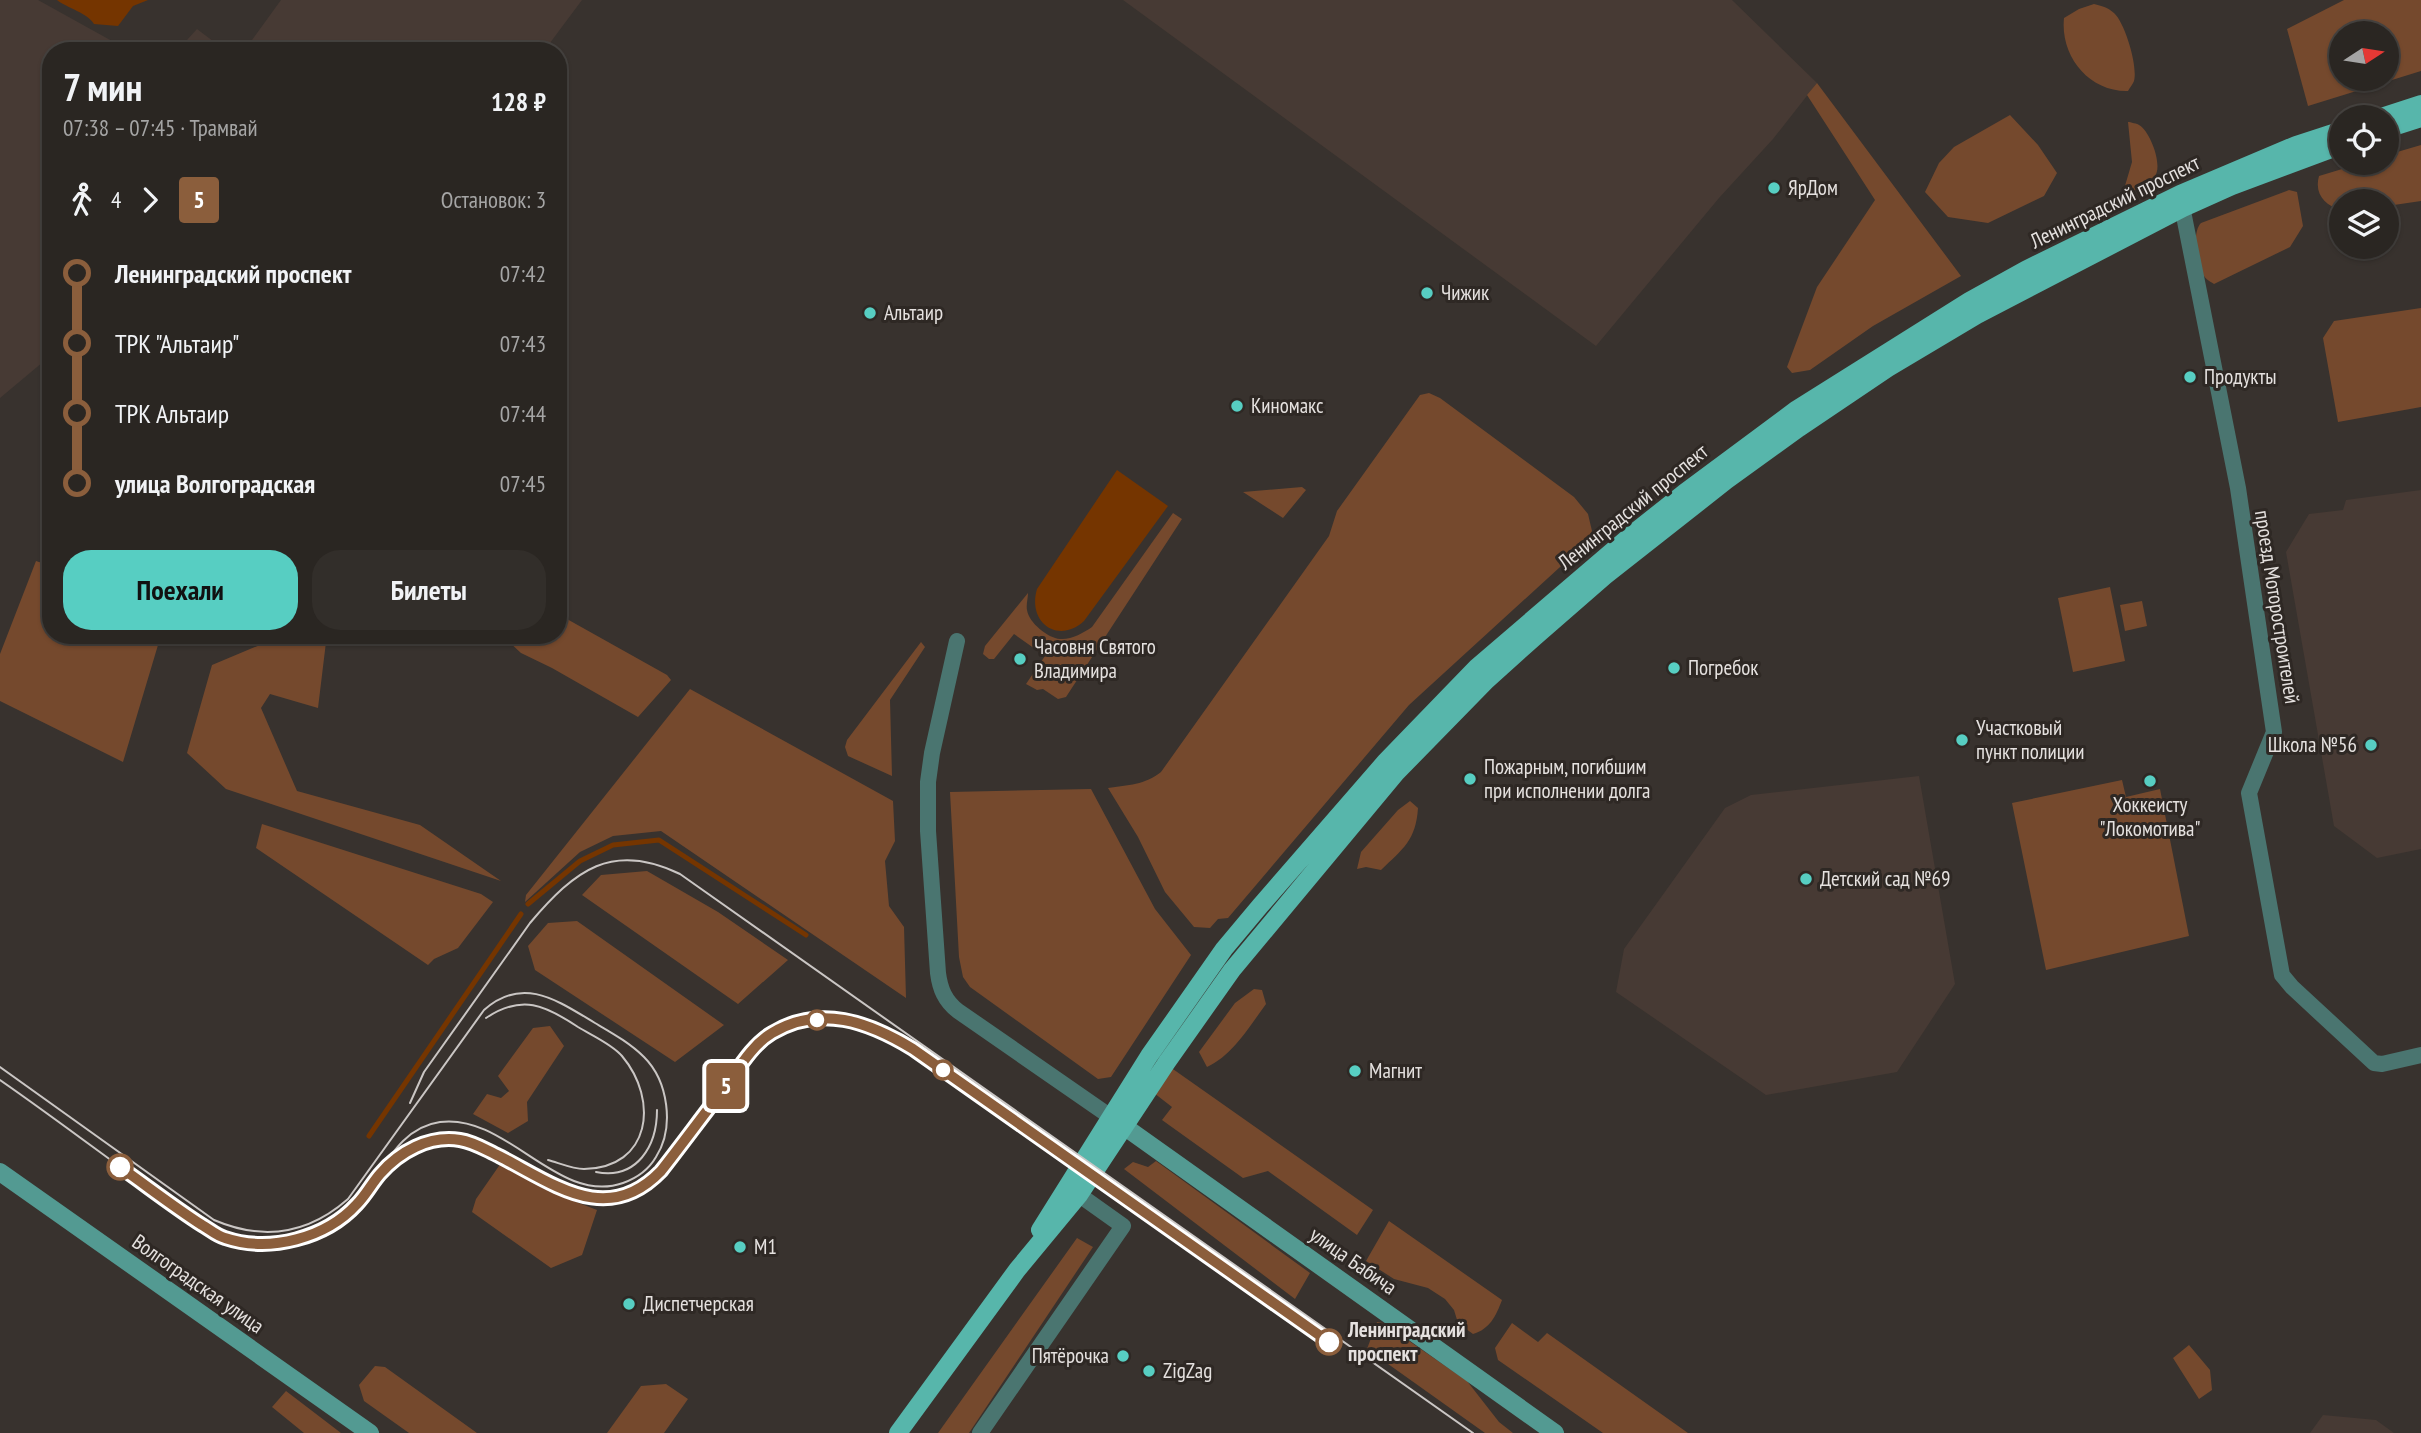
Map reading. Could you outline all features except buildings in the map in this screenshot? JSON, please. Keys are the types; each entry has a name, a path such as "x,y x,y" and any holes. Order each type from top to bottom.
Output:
{"main road":[{"path":"2399,111 2421,104"},
{"path":"2399,126 2421,118"},
{"name":"Ленинградский проспект","path":"898,1433 1073,1191 1117,1121 1232,970 1396,773 1487,680 1605,576 1727,480 1888,368 1977,315 2182,201 2297,145 2329,134"},
{"name":"Ленинградский проспект","path":"2182,201 2329,150"}],"street":[{"name":"проезд Моторостроителей","path":"2182,201 2238,488 2274,732 2249,793 2282,975 2291,987 2374,1063 2382,1064 2421,1055"},
{"path":"957,640 932,753 927,800 938,973 944,996 958,1011 1117,1121"},
{"name":"улица Бабича","path":"1117,1121 1556,1433"},
{"name":"Волгоградская улица","path":"0,1172 370,1433"},
{"path":"980,1433 1124,1226 1073,1191"}],"shaded area":[{"path":"0,0 38,0 114,42 42,42 42,363 0,398"},
{"path":"57,0 148,0 133,6 118,26 94,24"},
{"path":"281,0 582,0 551,42 251,42"},
{"path":"1123,0 1732,0 1817,83 1773,139 1719,198 1596,346"},
{"path":"2344,0 2421,0 2421,71 2399,78 2399,21 2329,21 2329,91 2356,91 2308,106 2287,29"},
{"path":"2094,4 2114,13 2126,35 2135,74 2128,91 2114,90 2090,78 2072,58 2067,46 2064,18"},
{"path":"197,29 214,42 185,42"},
{"path":"1817,83 1961,276 1873,326 1810,370 1792,373 1787,367 1817,287 1875,200 1807,95"},
{"path":"2010,115 2038,145 2057,173 2044,196 1988,223 1948,217 1925,192 1939,163 1954,147"},
{"path":"2128,122 2139,125 2147,134 2154,149 2157,171 2149,183 2122,196 2132,162"},
{"path":"2421,145 2421,201 2399,204 2399,189 2329,189 2329,204 2322,198 2318,188 2319,176 2329,173 2399,175 2399,151"},
{"path":"2289,190 2297,192 2303,226 2290,247 2214,284 2207,279 2200,267 2196,246 2201,223"},
{"path":"2421,308 2421,407 2338,422 2323,338 2334,321"},
{"path":"1429,393 1440,398 1574,497 1588,514 1592,531 1583,546 1409,705 1228,918 1218,919 1210,928 1194,927 1165,892 1138,837 1108,788 1142,782 1161,772 1329,536 1337,511 1420,395"},
{"path":"1117,470 1168,506 1084,621 1074,628 1055,630 1041,620 1036,611 1037,589"},
{"path":"1302,487 1306,490 1283,518 1243,492"},
{"name":"Школа №56","path":"2421,490 2421,849 2377,858 2334,826 2286,552 2309,514 2343,510 2346,500"},
{"path":"1173,513 1182,519 1066,697 1058,699 1043,689 1037,690 1026,684 1045,656 1014,634 994,659 983,654 985,646 1028,593 1028,615 1035,625 1050,636 1068,638 1092,627"},
{"path":"36,561 42,563 42,644 158,644 123,762 0,701 0,654"},
{"path":"2110,587 2125,661 2073,672 2058,598"},
{"path":"2142,601 2147,626 2125,631 2120,605"},
{"path":"567,619 667,675 671,680 638,717 521,653 511,644 567,644"},
{"path":"921,642 925,647 890,700 892,776 848,756 845,747 847,740"},
{"path":"262,644 326,644 318,708 270,694 261,708 297,791 420,825 501,881 226,789 187,753 212,665"},
{"path":"690,689 893,801 895,841 885,861 889,906 904,927 906,998 661,831 613,836 580,852 525,902 526,895"},
{"name":"Детский сад №69","path":"1919,776 1955,984 1897,1072 1766,1095 1616,992 1624,949 1725,808 1751,795"},
{"path":"2122,780 2126,797 2160,789 2189,936 2046,970 2012,803"},
{"path":"1091,789 1155,909 1191,955 1111,1077 1098,1079 970,987 963,977 959,957 950,792"},
{"path":"1410,801 1418,808 1417,819 1407,843 1381,870 1366,867 1357,869 1361,852 1398,810"},
{"path":"262,824 481,894 493,902 458,948 434,959 428,965 256,848"},
{"path":"647,871 718,912 788,960 738,1004 582,895 601,875"},
{"path":"577,921 724,1025 675,1062 535,970 528,946 548,923"},
{"path":"1254,989 1262,990 1266,1004 1233,1048 1207,1067 1199,1052 1235,1003"},
{"path":"550,1026 564,1046 527,1102 528,1121 508,1133 473,1114 487,1094 501,1098 509,1091 498,1076 533,1028"},
{"path":"1170,1067 1373,1210 1357,1235 1268,1171 1243,1178 1162,1120 1172,1107 1154,1093"},
{"path":"1156,1161 1310,1273 1295,1299 1124,1169 1133,1162 1148,1167"},
{"path":"501,1163 566,1198 597,1210 582,1255 551,1268 472,1212 476,1199"},
{"path":"1389,1221 1502,1300 1488,1325 1473,1334 1458,1323 1454,1310 1445,1299 1428,1288 1394,1279 1366,1261"},
{"path":"1077,1238 1093,1247 969,1433 938,1433"},
{"path":"1377,1322 1383,1323 1467,1381 1499,1422 1513,1433 1485,1433 1367,1349"},
{"path":"1512,1323 1538,1342 1547,1333 1688,1433 1603,1433 1498,1360 1495,1348"},
{"path":"2189,1345 2210,1370 2212,1390 2199,1399 2173,1358"},
{"path":"375,1366 385,1367 477,1433 409,1433 364,1401 359,1385"},
{"path":"666,1384 688,1399 664,1433 607,1433 641,1386"},
{"path":"286,1391 341,1433 304,1433 272,1407"},
{"path":"2323,1415 2376,1420 2394,1433 2310,1433"}],"waterway":[{"path":"528,904 580,861 613,845 659,840 806,935"},
{"path":"369,1136 521,914"}],"tram line":[{"path":"410,1103 424,1072 530,923 563,888 596,866 615,861 634,860 656,864 680,874 1473,1433"},
{"path":"0,1067 214,1220 250,1231 284,1231 301,1227 317,1220 348,1199 484,1010 513,994 527,993 554,1000 633,1047 644,1057 659,1079 667,1119 662,1145 646,1169 623,1183 599,1187 576,1182 554,1171 488,1131 464,1123 440,1122 425,1126 402,1142 358,1202 335,1222 299,1238 257,1244 225,1238 198,1223 0,1080"},
{"path":"486,1018 511,1006 522,1004 544,1008 613,1048 634,1073 644,1111 642,1129 635,1144 623,1157 606,1166 584,1169 548,1160"},
{"path":"391,1163 408,1151 428,1143 469,1141 583,1197 618,1197 635,1192 661,1171 748,1055 772,1033 789,1024 824,1018 841,1020 875,1029 908,1046"},
{"name":"5","path":"120,1167 224,1238 257,1244 302,1238 328,1227 357,1204 394,1159 410,1150 440,1140 469,1141 583,1197 618,1197 635,1192 661,1171 758,1044 772,1033 813,1020 845,1019 876,1028 913,1049 1329,1342"},
{"path":"596,1172 623,1171 642,1158 653,1136 657,1110"}],"place":[{"name":"ЯрДом","path":"1774,188"},
{"name":"Чижик","path":"1427,293"},
{"name":"Альтаир","path":"870,313"},
{"name":"Продукты","path":"2190,377"},
{"name":"Киномакс","path":"1237,406"},
{"name":"Часовня Святого Владимира","path":"1020,659"},
{"name":"Погребок","path":"1674,668"},
{"name":"Участковый пункт полиции","path":"1962,740"},
{"name":"Школа №56","path":"2371,745"},
{"name":"Пожарным, погибшим при исполнении долга","path":"1470,779"},
{"name":"Хоккеисту \"Локомотива\"","path":"2150,781"},
{"name":"Детский сад №69","path":"1806,879"},
{"name":"Магнит","path":"1355,1071"},
{"name":"М1","path":"740,1247"},
{"name":"Диспетчерская","path":"629,1304"},
{"name":"Ленинградский проспект","path":"1329,1342"},
{"name":"Пятёрочка","path":"1123,1356"},
{"name":"ZigZag","path":"1149,1371"}]}
